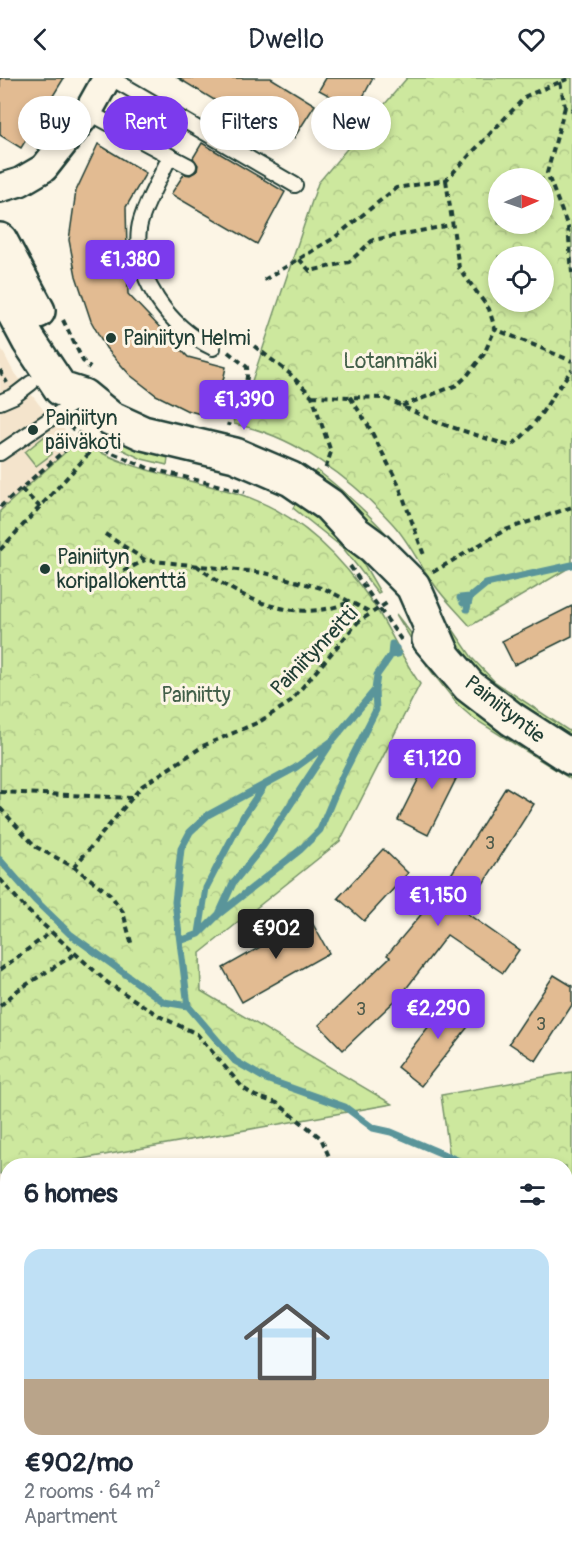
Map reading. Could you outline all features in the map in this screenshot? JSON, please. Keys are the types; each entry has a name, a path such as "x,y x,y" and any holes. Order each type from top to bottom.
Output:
{"street":[{"path":"91,106 109,78"},
{"path":"0,188 44,168 58,150"},
{"path":"0,240 60,351 81,380 90,387"},
{"name":"Painiityntie","path":"0,287 54,381 61,389 90,387 111,418 143,433 235,455 291,479 329,505 350,545 363,554 412,623 443,654 469,686 512,719 572,758"}],"lane":[{"path":"109,78 294,185"},
{"path":"91,113 189,166"},
{"path":"170,156 139,227 138,264 154,296 201,342 213,348"},
{"path":"0,402 14,396 32,383"},
{"path":"0,453 56,416 90,387"}],"path":[{"path":"264,280 334,238 396,188 446,180 526,96 570,78"},
{"path":"560,82 565,107 547,173 568,227 572,273"},
{"path":"565,107 572,110"},
{"path":"402,406 457,385 484,354 495,329 489,309 459,268 446,180"},
{"path":"299,259 310,270 349,262 374,240 451,225"},
{"path":"59,310 83,361 90,387"},
{"path":"495,329 572,361"},
{"path":"254,346 290,373 312,396 331,452 325,470"},
{"path":"213,348 229,352 247,367 246,390 232,411 227,431"},
{"path":"312,396 385,398 436,422 510,446 525,436 554,390 572,370"},
{"path":"349,396 368,425 398,483 430,574 505,530 572,507"},
{"path":"56,416 96,446 148,468 249,493"},
{"path":"0,507 81,436"},
{"path":"0,549 96,446"},
{"path":"317,466 330,473"},
{"path":"21,489 40,507"},
{"path":"105,534 145,560 265,573 325,589 372,613"},
{"path":"350,545 380,608 405,645"},
{"path":"114,576 145,560"},
{"path":"195,564 213,579 241,594 283,609 312,612 336,608 351,601"},
{"name":"Painiitynreitti","path":"74,867 91,843 134,798 142,786 204,745 259,722 289,703 358,622 380,608"},
{"path":"0,792 134,798"},
{"path":"0,808 36,847 74,867 110,894 123,912 132,946"},
{"path":"0,879 51,932 117,989 160,1017 197,1034 243,1088 255,1096 277,1103 321,1138 330,1158"},
{"path":"0,970 51,932"},
{"path":"0,1006 18,990 75,954"}],"shaded area":[{"name":"Painiityn päiväkoti","path":"0,346 12,369 51,420 79,440 0,511"}],"green space":[{"name":"Lotanmäki","path":"407,78 572,78 572,566 470,626 438,590 398,530 359,491 340,475 300,449 278,438 234,424 233,417 245,402 318,183 346,150 391,150 391,97"},
{"path":"45,436 52,448 52,454 36,466 25,452"},
{"path":"109,436 169,452 167,465 142,459 106,442"},
{"name":"Painiitty","path":"79,440 117,460 239,494 280,512 299,524 332,553 374,605 420,684 340,841 200,953 201,991 392,1104 87,1158 0,1158 0,511"},
{"path":"317,470 362,509 403,553 311,475"},
{"path":"299,497 351,542 380,592 378,593 343,548 293,508"},
{"path":"429,594 473,659 495,682 572,733 572,743 468,669"},
{"path":"396,614 452,686 572,770 572,780 473,718 458,705 428,667"},
{"path":"572,1072 572,1158 450,1158 441,1095"}],"building":[{"path":"0,78 64,78 53,96 18,96 18,146 0,135"},
{"path":"178,78 271,78 311,103 311,111 299,130 299,96 208,96"},
{"path":"326,78 373,78 363,96 330,96 319,90"},
{"path":"98,144 103,147 103,150 108,150 146,173 126,207 128,294 188,357 226,367 215,418 186,410 156,395 130,375 106,348 91,321 76,276 69,240 76,191"},
{"path":"200,146 200,150 214,150 285,192 257,244 171,194 184,174 190,175 197,171 198,165 193,158"},
{"path":"572,606 572,636 514,665 502,641"},
{"path":"436,744 466,759 428,835 398,820"},
{"path":"506,787 534,804 465,912 519,950 503,973 447,935 402,994 343,1050 319,1025 390,957 387,955 440,892"},
{"path":"383,849 408,873 364,921 338,898"},
{"path":"310,919 329,953 242,1002 223,968"},
{"path":"554,975 572,986 572,1005 536,1061 509,1043"},
{"path":"454,994 479,1013 421,1086 397,1067"}],"waterway":[{"path":"463,603 486,584 572,565"},
{"path":"460,598 470,597 467,609"},
{"path":"392,644 391,655 398,654"},
{"path":"396,648 377,675 375,690 332,741 295,768 208,815 190,832 181,849 175,902 188,1006 235,1061 266,1079 345,1107 373,1128 391,1132 452,1158"},
{"path":"219,914 300,850 320,830 342,777 376,710 375,690"},
{"path":"180,941 199,934 219,914 233,883 263,846 329,746"},
{"path":"199,933 206,888 243,817 263,787"},
{"path":"0,860 35,900 70,934 164,1002 188,1006"}],"place":[{"name":"Painiityn Helmi","path":"111,338"},
{"name":"Painiityn päiväkoti","path":"33,430"},
{"name":"Painiityn koripallokenttä","path":"45,569"}]}
